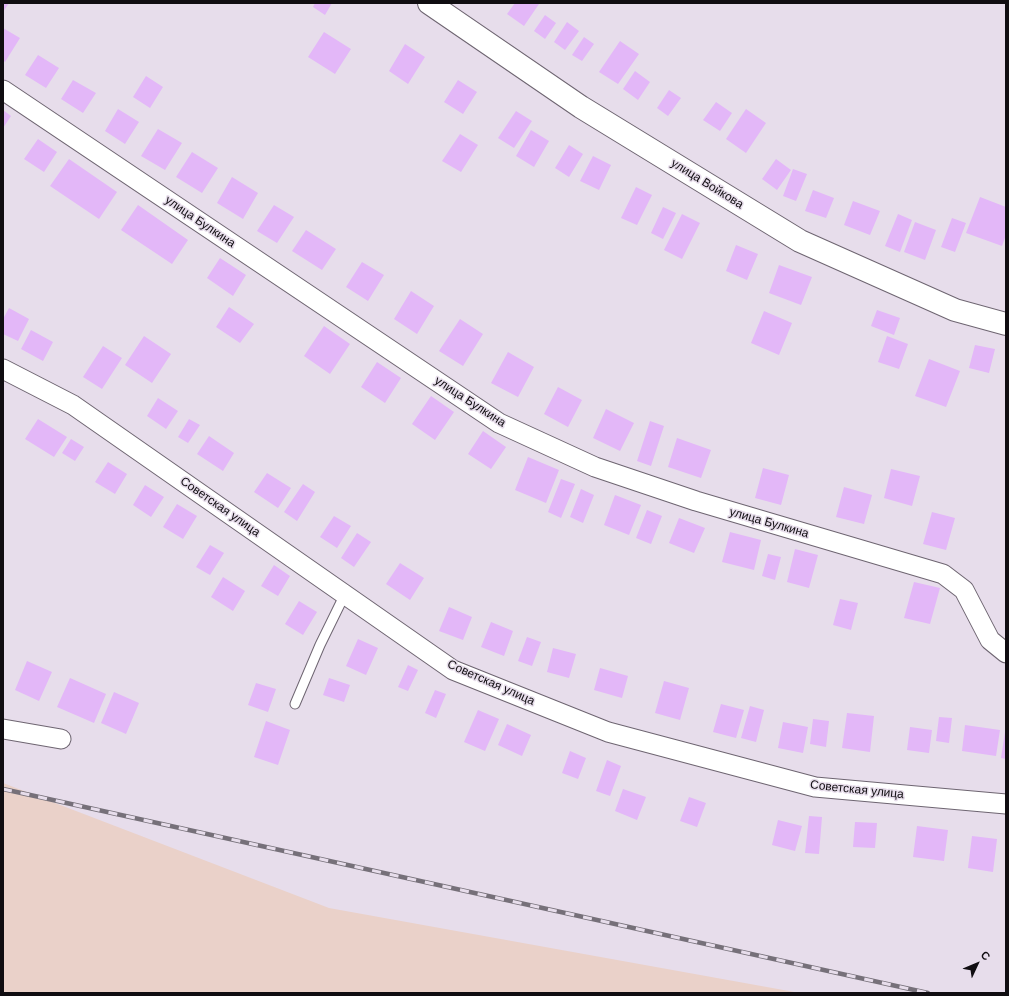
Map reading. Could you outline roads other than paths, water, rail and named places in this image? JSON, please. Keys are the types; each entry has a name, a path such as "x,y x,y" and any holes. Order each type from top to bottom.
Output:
{"main road":[{"name":"улица Войкова","path":"429,3 581,107 800,241 955,310 1006,324"}],"street":[{"name":"улица Булкина","path":"3,90 499,423 595,467 696,501 944,574 964,590 990,640 1006,653"},
{"name":"Советская улица","path":"3,369 73,405 453,670 608,732 815,787 1006,804"},
{"path":"3,729 61,739"}],"lane":[{"path":"295,704 320,645 345,594"}],"railway":[{"path":"3,789 928,993"}]}
